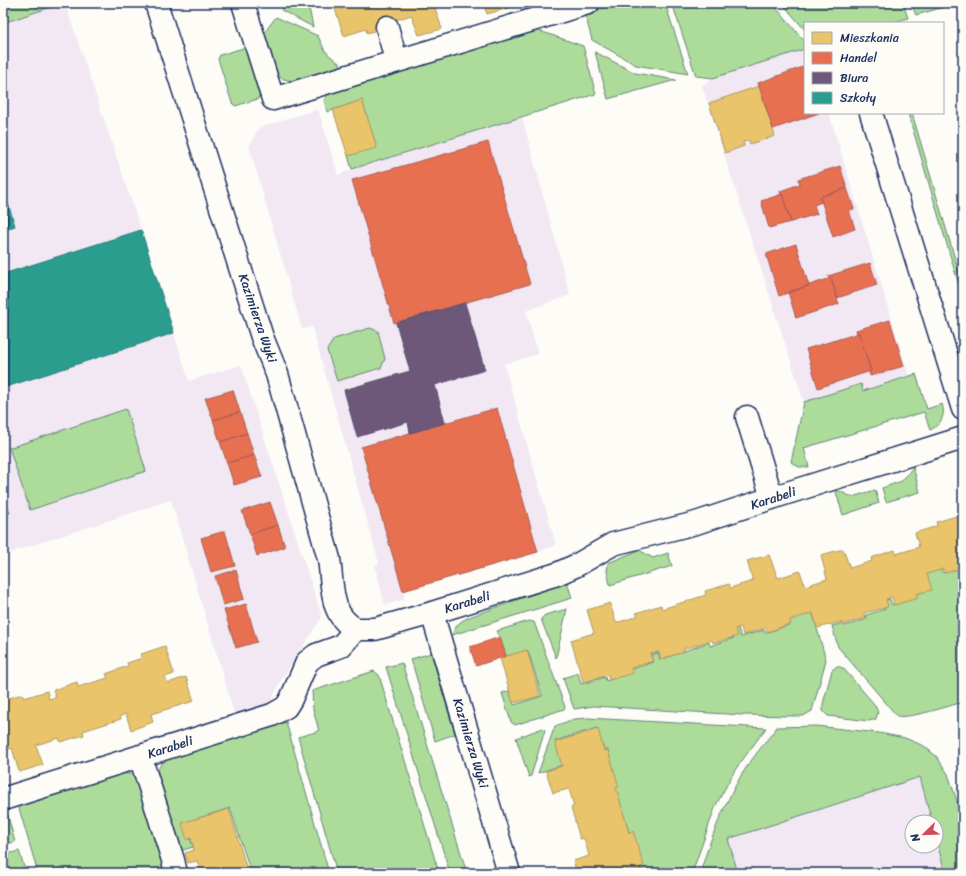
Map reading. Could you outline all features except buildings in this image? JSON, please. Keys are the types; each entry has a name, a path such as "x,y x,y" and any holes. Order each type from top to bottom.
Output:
{"street":[{"name":"Kazimierza Wyki","path":"156,3 262,337 279,381 330,559 332,588 336,608 344,621 356,630"},
{"path":"243,3 273,99 396,60 588,3"},
{"path":"386,27 396,60"},
{"path":"871,114 963,409"},
{"path":"748,417 772,498"},
{"name":"Karabeli","path":"3,799 272,715 286,707 291,700 307,662 316,656 341,646 356,630 375,629 557,574 577,565 613,544 696,523 963,438"},
{"name":"Kazimierza Wyki","path":"432,613 509,873"},
{"path":"140,756 176,873"}],"shaded area":[{"path":"3,3 65,3 141,230 189,381 241,365 322,617 280,682 268,707 235,716 171,500 3,555"},
{"path":"804,49 804,114 829,114 909,376 863,391 860,384 804,402 702,86 713,78"},
{"path":"318,109 338,175 352,169 522,117 570,295 526,311 538,354 504,364 556,545 538,552 403,591 405,599 385,605 375,566 379,563 312,327 302,329 249,146 259,128"},
{"path":"921,777 930,814 904,814 904,854 940,854 945,873 738,873 728,839"}],"green space":[{"path":"3,3 63,3 3,23"},
{"path":"287,3 308,3 313,27 281,10"},
{"path":"621,3 665,3 688,74 636,65 592,40 585,14"},
{"path":"672,3 772,3 804,41 804,49 713,78 696,76"},
{"path":"782,3 903,3 908,18 894,22 804,22 804,29"},
{"path":"911,3 958,3 916,15"},
{"path":"276,17 318,36 324,49 329,55 344,67 307,79 287,80 279,77 270,65 264,43 264,35"},
{"path":"534,29 583,46 596,94 352,169 348,156 376,147 362,100 327,112 324,100 328,94"},
{"path":"243,48 246,50 260,94 258,99 235,106 232,103 218,59 220,55"},
{"path":"595,52 635,73 676,80 608,99"},
{"path":"908,114 912,114 963,286 963,299"},
{"path":"370,328 378,331 385,359 381,368 337,381 327,350 334,339"},
{"path":"916,374 927,409 942,404 942,419 934,428 930,430 924,412 804,448 809,467 799,467 791,462 804,402 861,384 863,391"},
{"path":"126,409 146,471 30,510 9,448"},
{"path":"913,467 920,492 886,502 882,488 902,481"},
{"path":"837,490 852,497 875,490 879,503 843,515 836,492"},
{"path":"3,492 10,513 3,515"},
{"path":"639,550 653,558 668,553 672,566 610,585 607,571 608,563"},
{"path":"963,567 963,702 910,716 897,716 838,647 832,626 844,623 845,626 867,619 866,615 885,609 882,601 890,599 892,605 915,598 914,595 929,590 925,574 941,569 943,573"},
{"path":"567,582 572,598 452,635 457,625 468,618"},
{"path":"567,609 556,658 541,619 545,615"},
{"path":"812,611 826,660 812,711 803,716 743,715 594,706 574,709 563,678 578,673 581,684 605,677 606,681 630,673 629,670 653,662 651,655 658,653 660,660 709,642 710,646 734,638 732,630 738,628 741,637 764,630 765,633 789,625 788,618"},
{"path":"529,621 534,622 565,707 564,709 515,725 511,722 502,693 509,691 514,705 542,696 528,651 506,656 497,631"},
{"path":"431,653 455,734 435,741 411,659"},
{"path":"402,663 467,873 450,873 386,667"},
{"path":"837,666 843,668 874,704 878,712 876,719 869,721 828,716 823,711 823,704 832,670"},
{"path":"374,671 379,675 439,873 337,873 298,737 319,731 313,709 312,691"},
{"path":"588,718 766,728 735,770 716,805 692,873 641,873 633,831 629,832 615,787 618,786 608,750 604,750 597,728 555,741 562,765 538,773 555,726 574,719"},
{"path":"286,722 329,873 251,873 230,808 183,823 193,847 177,852 156,776 162,763 173,755"},
{"path":"816,726 879,733 905,738 924,746 937,757 948,774 963,819 963,873 945,873 940,854 944,854 944,814 930,814 920,777 728,839 738,873 700,873 718,822 735,786 750,762 777,727"},
{"path":"543,728 545,730 531,776 529,777 516,738"},
{"path":"119,773 130,774 137,778 168,873 38,873 18,805"},
{"path":"6,809 15,842 3,845 3,810"},
{"path":"19,851 26,873 3,873 3,855"}]}
